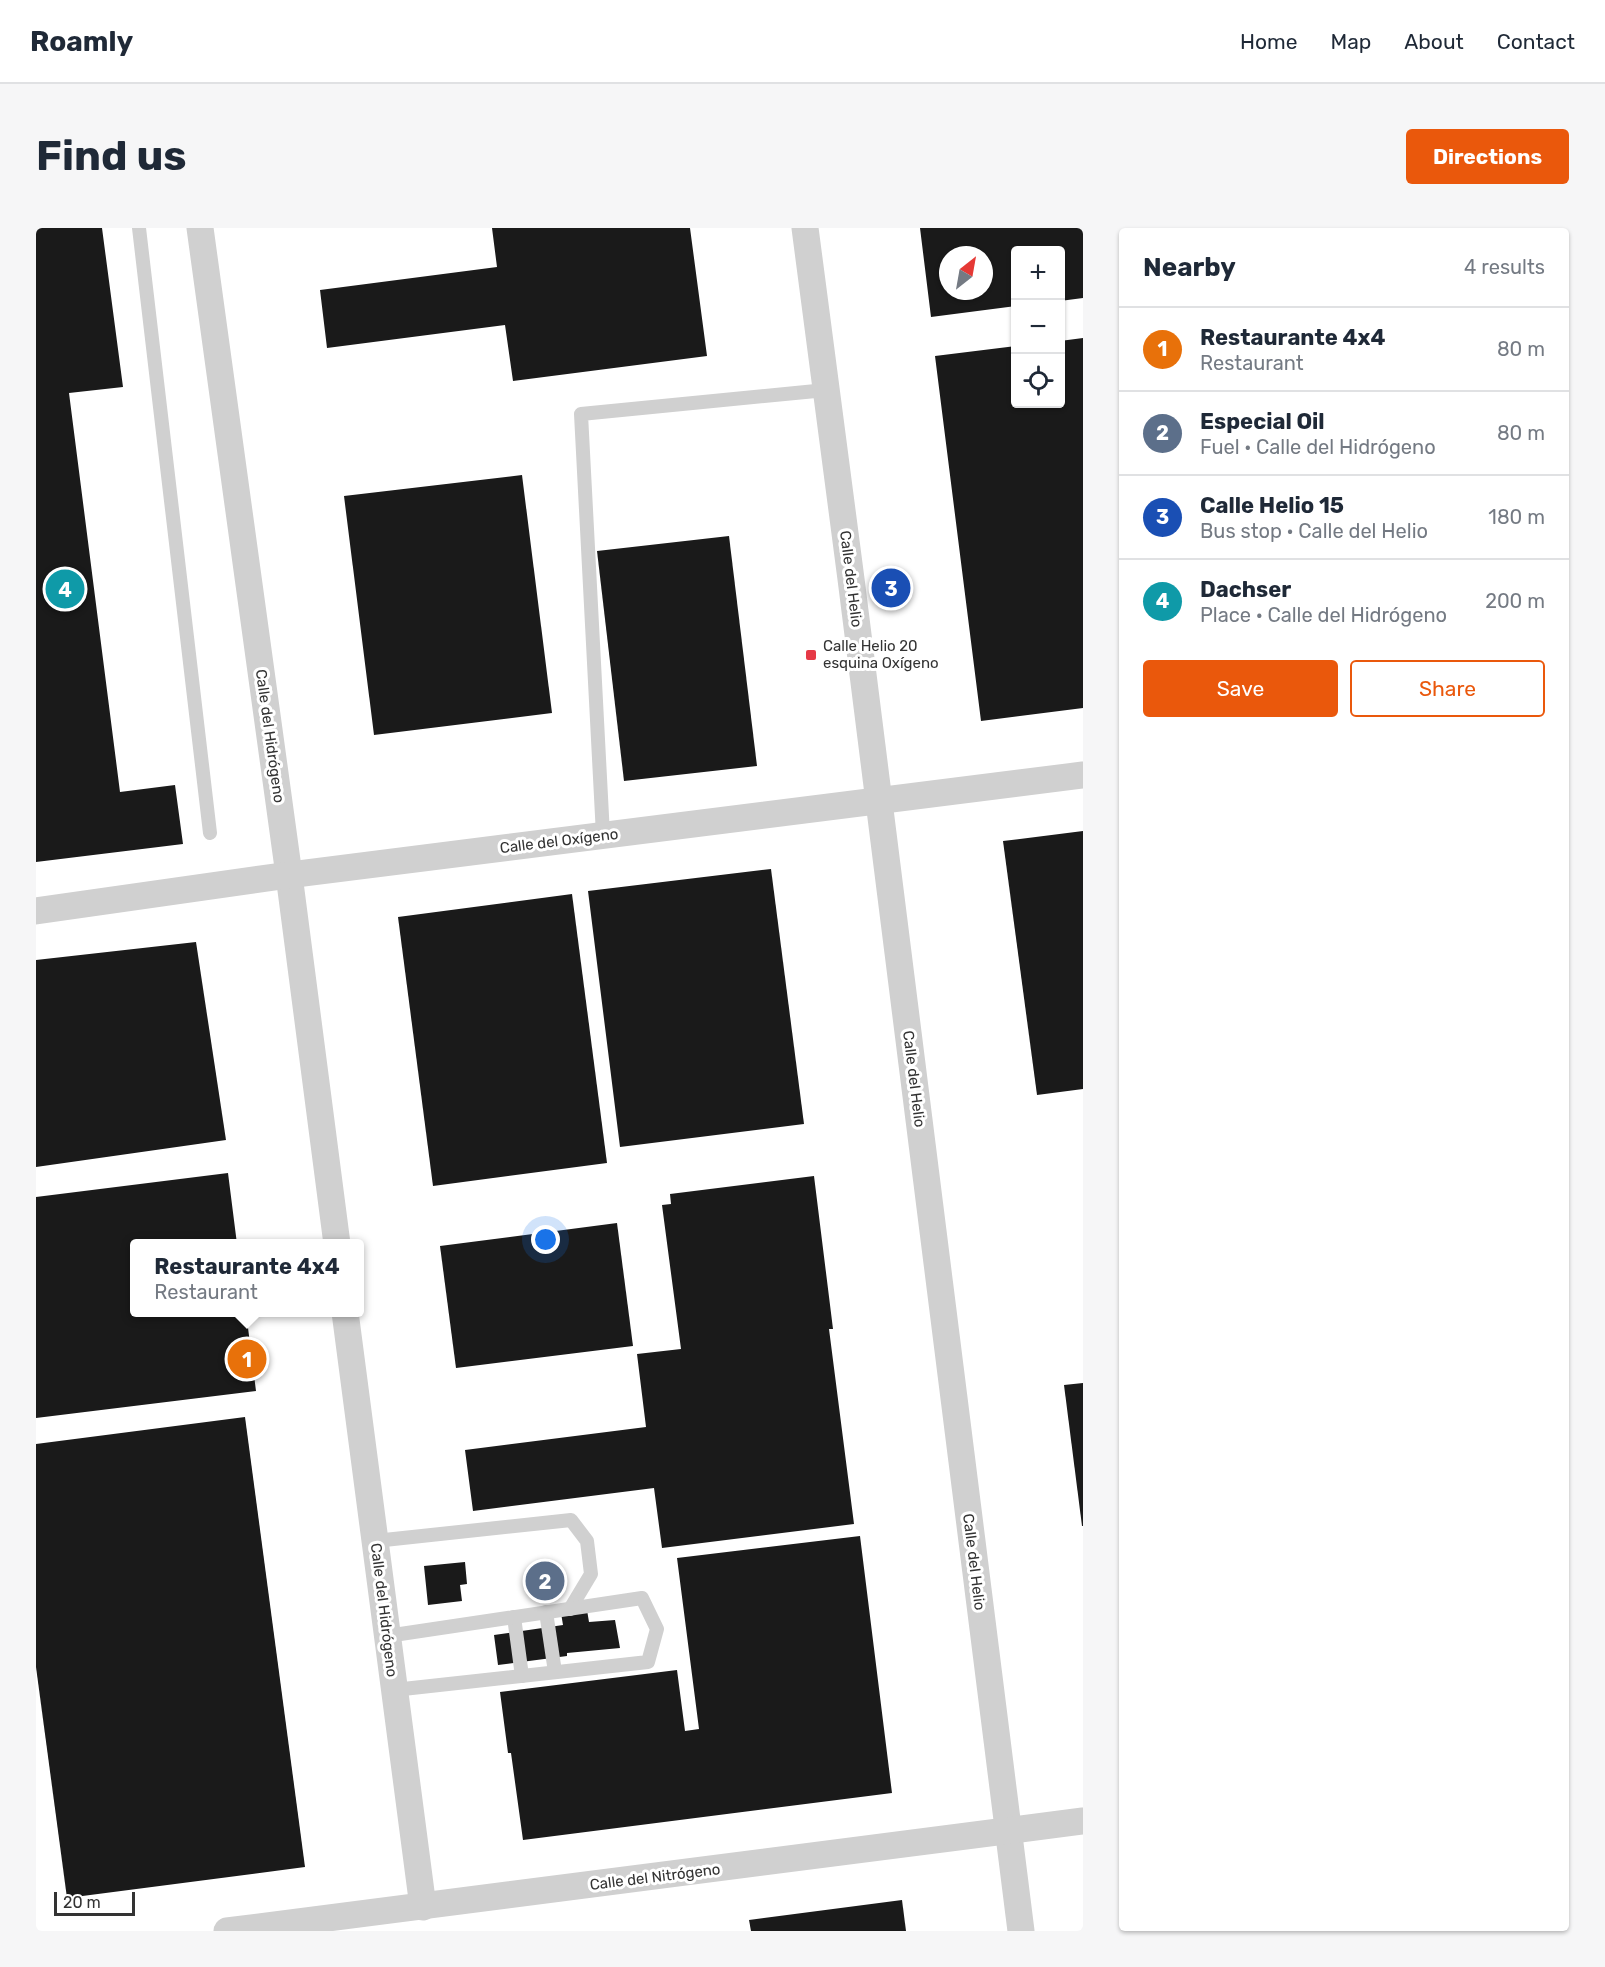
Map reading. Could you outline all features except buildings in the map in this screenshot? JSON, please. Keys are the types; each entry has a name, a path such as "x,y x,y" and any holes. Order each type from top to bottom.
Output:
{"street":[{"name":"Calle del Hidrógeno","path":"200,228 336,1239"},
{"name":"Calle del Helio","path":"805,228 1021,1931"},
{"name":"Calle del Oxígeno","path":"36,911 289,875 1083,775"},
{"name":"Calle del Hidrógeno","path":"346,1317 423,1907"},
{"name":"Calle del Nitrógeno","path":"227,1931 265,1929 1083,1821"}],"lane":[{"path":"140,228 210,833"},
{"path":"603,835 581,414 826,390"},
{"path":"375,1541 571,1520 587,1541 591,1574 570,1608"},
{"path":"387,1636 642,1598 657,1629 648,1662 394,1690"},
{"path":"546,1612 555,1672"},
{"path":"514,1617 522,1676"}],"place":[{"name":"Calle Helio 15","path":"891,588"},
{"name":"Dachser","path":"65,589"},
{"name":"Calle Helio 20 esquina Oxígeno","path":"811,655"},
{"name":"Restaurante 4x4","path":"247,1359"},
{"name":"Especial Oil","path":"545,1581"}]}
